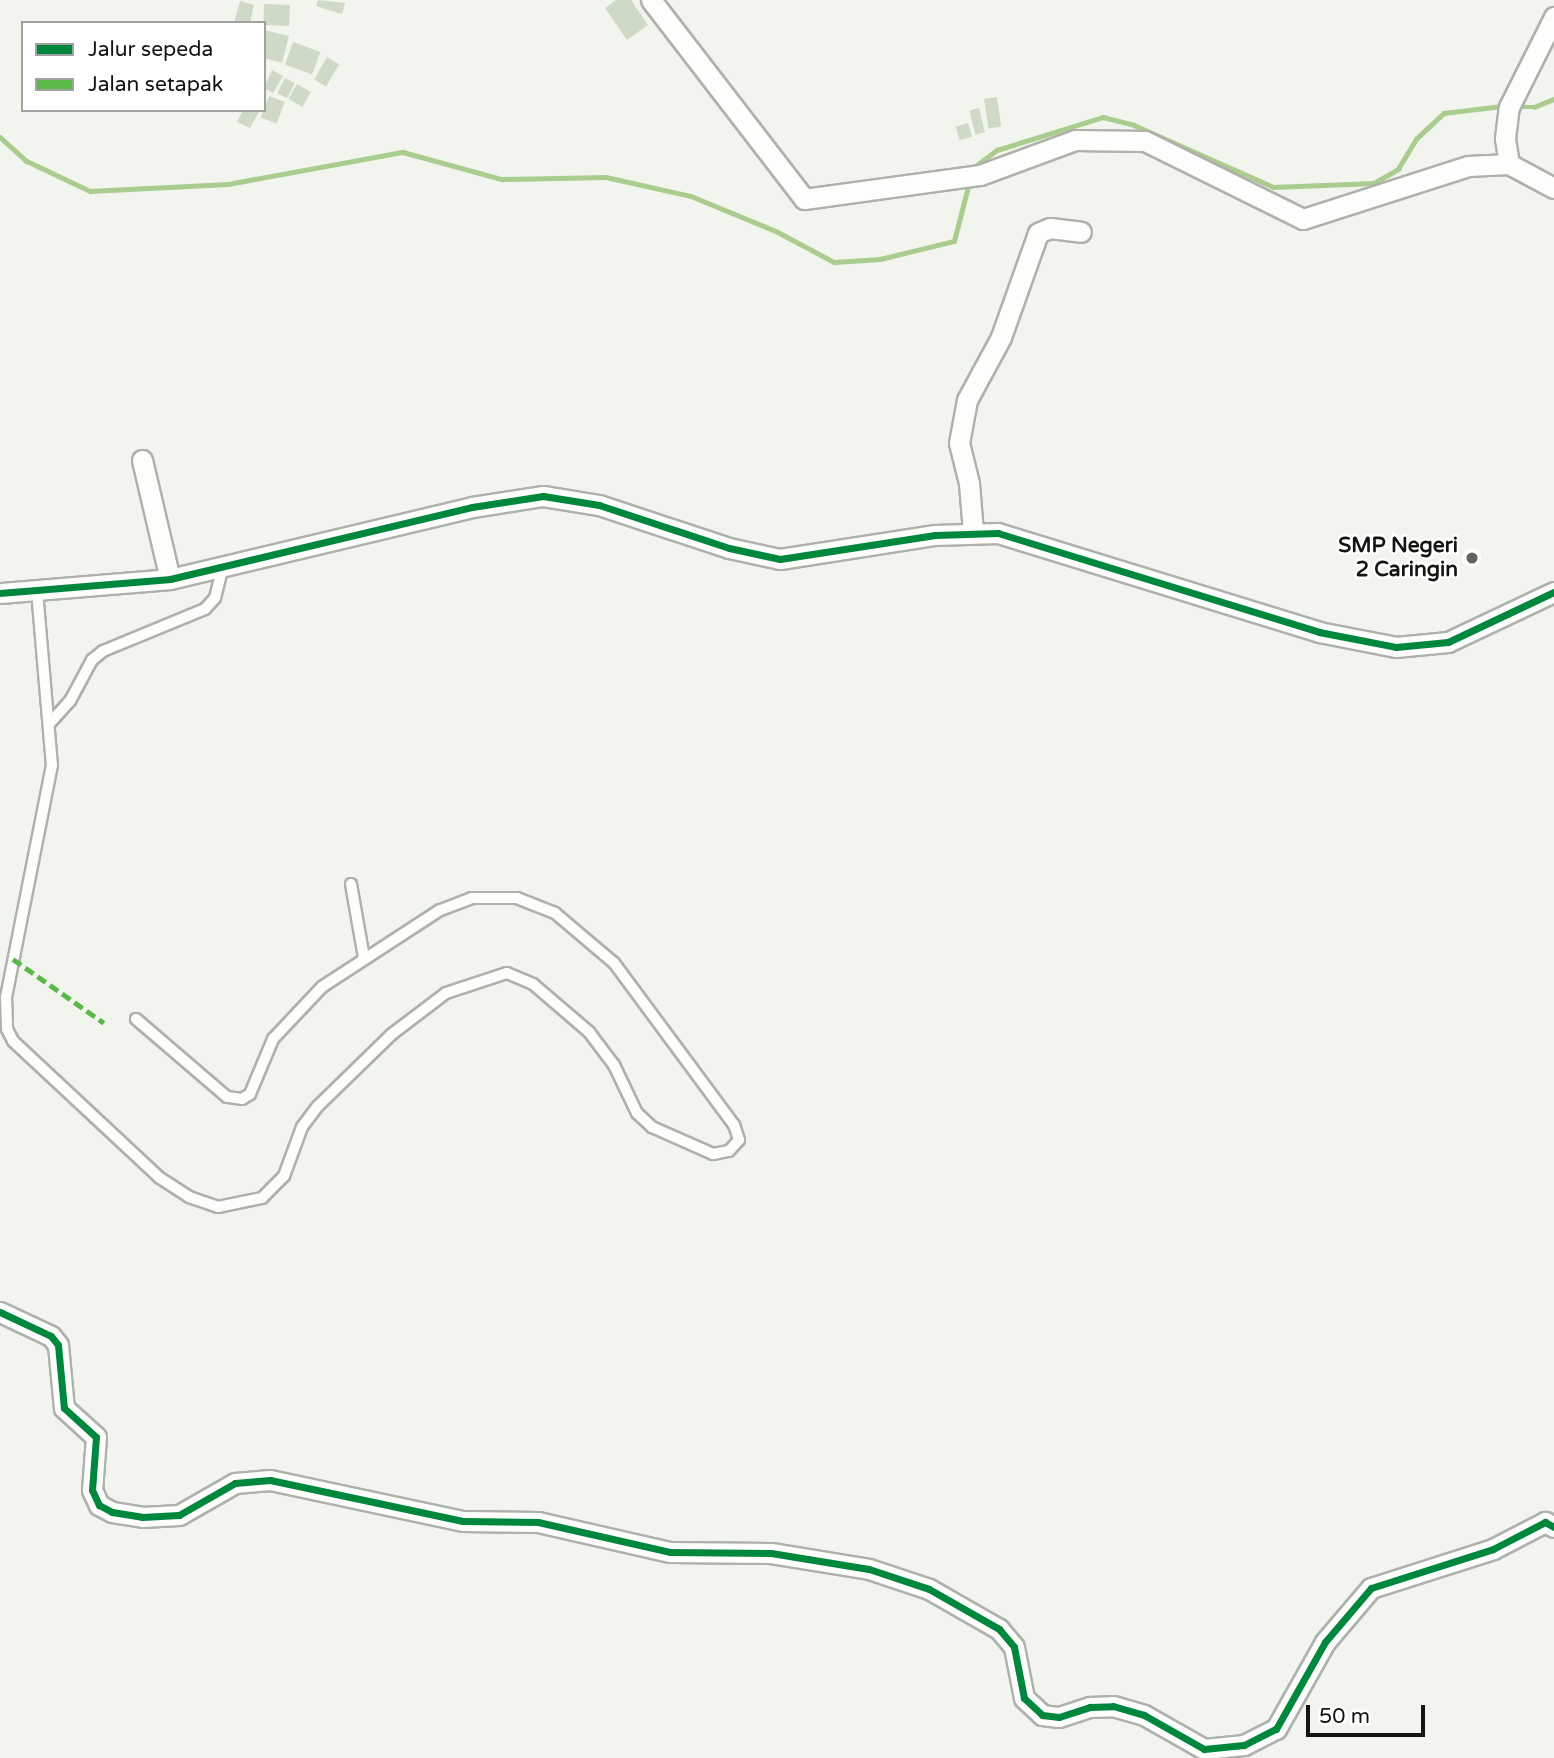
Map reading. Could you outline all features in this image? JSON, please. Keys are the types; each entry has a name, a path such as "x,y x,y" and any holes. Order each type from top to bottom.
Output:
{"street":[{"path":"651,0 804,198 980,175 1075,140 1145,142 1303,219 1468,166 1509,164 1554,188"},
{"path":"1509,164 1505,138 1509,107 1554,17"},
{"path":"972,532 969,483 959,443 967,400 1001,337 1038,233 1050,228 1082,232"},
{"path":"142,460 170,579"},
{"path":"0,593 170,579 472,507 543,496 599,505 729,548 780,559 972,532 1009,535 1083,562 1311,630 1396,647 1448,642 1554,592"},
{"path":"0,1312 51,1336 58,1345 64,1408 96,1437 92,1490 99,1505 112,1511 142,1517 179,1515 235,1483 270,1480 463,1521 538,1522 670,1552 761,1552 869,1569 929,1589 999,1629 1014,1647 1022,1692 1034,1711 1059,1717 1090,1707 1113,1706 1144,1715 1204,1749 1244,1745 1276,1729 1325,1642 1371,1588 1493,1549 1545,1522 1554,1528"}],"lane":[{"path":"50,723 64,709 92,660 103,651 205,609 215,598 223,566"},
{"path":"37,591 50,723 50,791 9,982 7,1029 13,1041 142,1162 189,1197 227,1208 262,1198 284,1176 309,1117 353,1070 434,1001 498,974 512,974 533,984 578,1021 608,1055 637,1113 652,1127 713,1154 724,1153 737,1143 734,1125 634,987 581,932 542,906 504,896 457,903 364,958 323,986 292,1016 266,1049 250,1094 242,1099 227,1097 136,1019"},
{"path":"351,884 364,958"}],"building":[{"path":"318,0 345,3 342,14 316,6"},
{"path":"616,0 631,0 648,25 627,40 605,8"},
{"path":"240,1 254,5 250,21 235,21"},
{"path":"264,4 290,5 289,26 266,25 266,21 263,21"},
{"path":"266,30 289,36 282,63 266,59"},
{"path":"293,42 320,52 312,74 285,65"},
{"path":"327,57 339,64 326,87 314,80"},
{"path":"272,70 283,76 273,93 266,89"},
{"path":"285,78 295,83 287,98 277,93"},
{"path":"297,84 311,92 302,107 288,99"},
{"path":"269,96 285,102 277,124 261,117 263,112 266,112"},
{"path":"997,97 1001,127 988,129 984,99"},
{"path":"979,108 985,132 975,135 969,110"},
{"path":"242,112 259,112 250,128 237,122"},
{"path":"968,123 972,136 960,140 956,127"}],"waterway":[{"path":"1514,107 1534,107 1554,99"},
{"path":"973,168 997,150 1103,117 1134,125 1273,187 1374,183 1398,169 1416,139 1444,113 1502,106"},
{"path":"0,137 27,161 90,191 228,184 403,152 502,179 606,177 691,196 776,231 834,262 880,259 954,241 969,183"}],"marked path":[{"path":"13,959 104,1023"}],"cycle path":[{"path":"0,593 170,579 472,507 543,496 599,505 729,548 780,559 935,535 998,533 1319,632 1396,647 1448,642 1554,592"},
{"path":"0,1312 51,1336 58,1345 64,1408 96,1437 92,1490 99,1505 112,1512 142,1517 179,1515 235,1483 270,1480 463,1521 538,1522 670,1552 771,1553 869,1569 929,1589 999,1629 1014,1647 1024,1698 1042,1715 1059,1717 1090,1707 1113,1706 1144,1715 1204,1749 1244,1745 1276,1729 1325,1642 1371,1588 1493,1549 1545,1522 1554,1527"}],"place":[{"name":"SMP Negeri 2 Caringin","path":"1472,558"}]}
